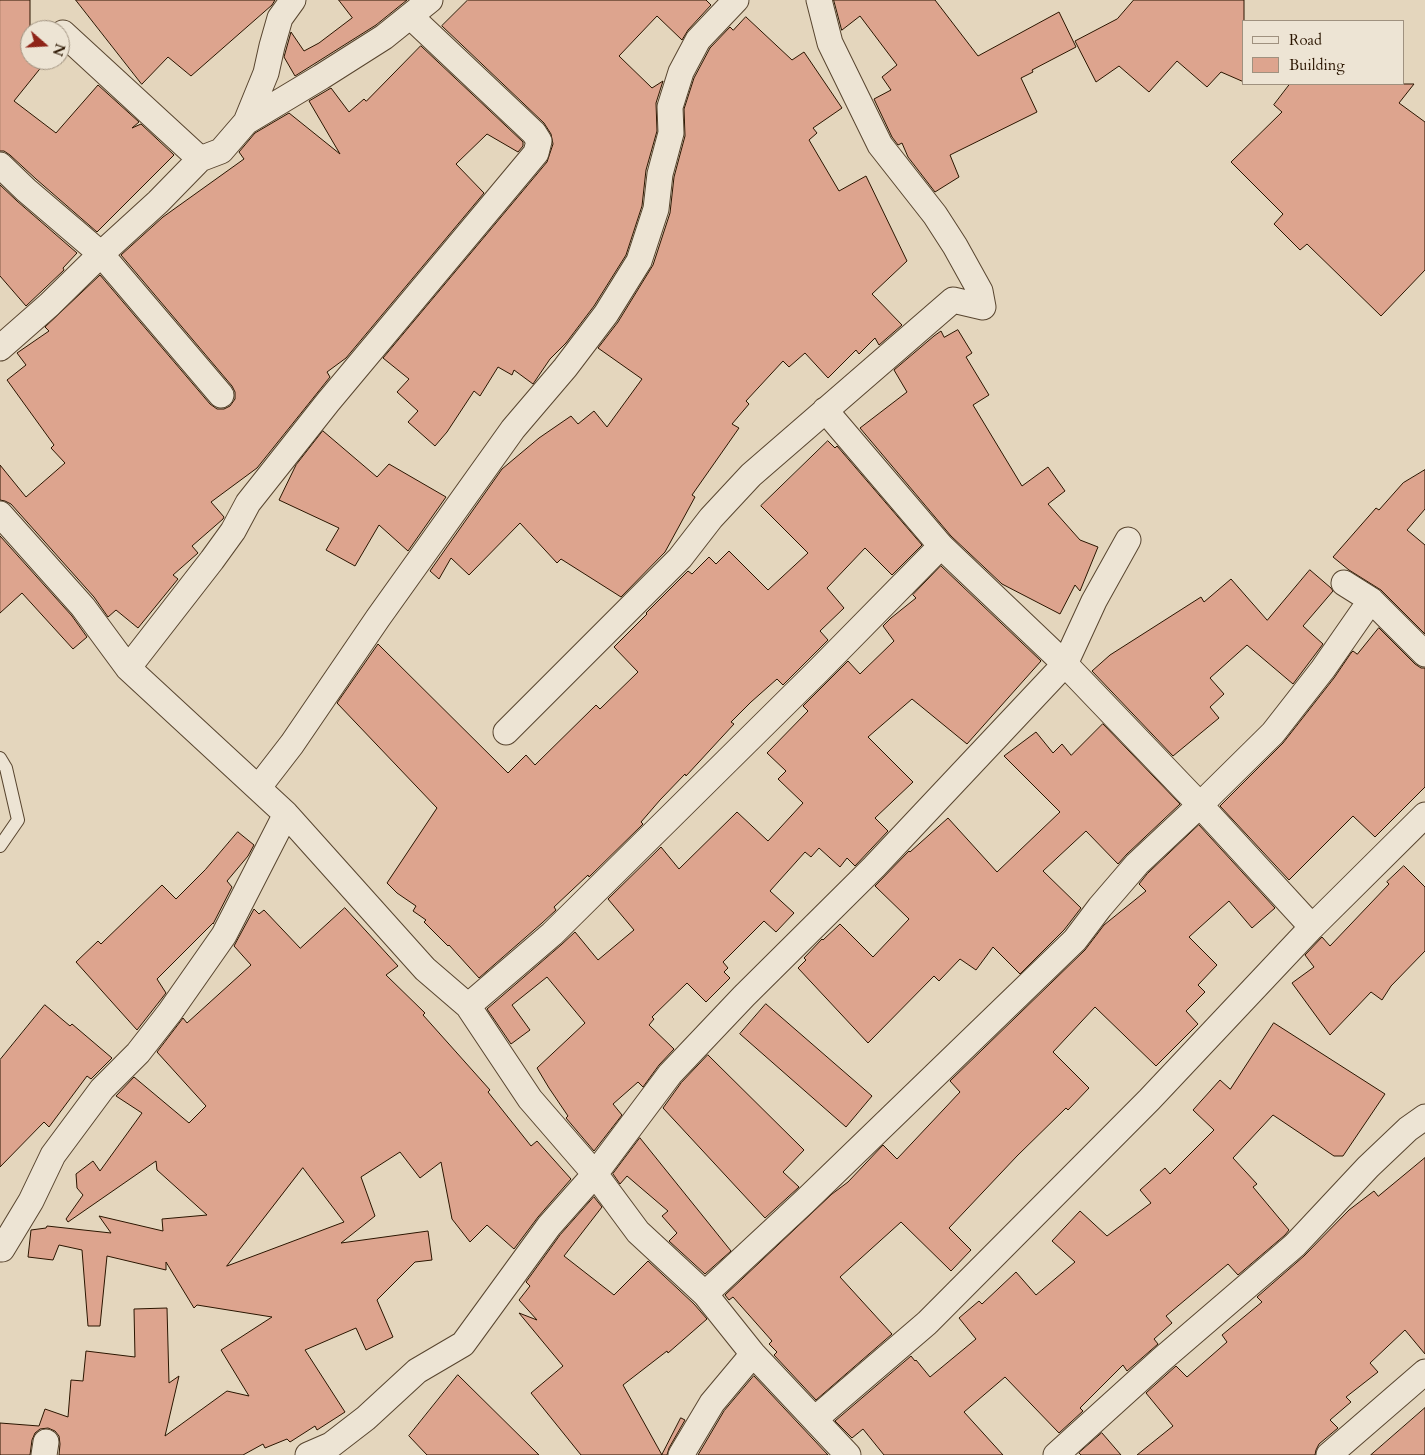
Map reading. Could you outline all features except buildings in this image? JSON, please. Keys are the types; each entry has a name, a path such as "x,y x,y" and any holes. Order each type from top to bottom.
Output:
{"street":[{"path":"246,122 266,73 280,18 293,0"},
{"path":"0,348 50,305 101,254 158,202 200,159 221,151 246,122 384,36 430,0"},
{"path":"258,788 292,744 384,610 513,429 565,368 606,314 639,261 656,209 660,174 671,133 670,107 681,72 698,40 736,0"},
{"path":"506,732 680,558 711,518 751,475 953,300 983,307 980,291 955,246 935,215 880,145 830,42 819,0"},
{"path":"128,668 212,560 233,531 248,503 328,402 536,153 539,141 534,133 410,16"},
{"path":"70,39 200,159"},
{"path":"0,165 26,190 101,254 220,395"},
{"path":"825,410 941,546 1066,664 1200,805 1312,927"},
{"path":"0,514 83,607 128,668 286,814 425,969 468,1006 530,1099 595,1174 638,1232 706,1294 753,1354 848,1455"},
{"path":"329,1452 417,1371 463,1344 549,1226 595,1174 670,1074 744,996 874,867 1066,664 1094,601 1128,540"},
{"path":"468,1006 552,934 804,685 941,546"},
{"path":"1344,583 1371,600 1425,654"},
{"path":"706,1294 1075,940 1137,864 1273,733 1323,669 1371,600"},
{"path":"2,1250 31,1201 53,1155 102,1089 138,1053 170,1012 224,935 286,814"},
{"path":"815,1419 934,1316 1149,1100 1312,927 1425,815"},
{"path":"1056,1455 1161,1360 1295,1245 1368,1167 1408,1129 1425,1116"},
{"path":"680,1455 712,1403 753,1354"},
{"path":"1329,1455 1425,1372"}],"lane":[{"path":"0,758 6,768 18,820 0,846"}]}
